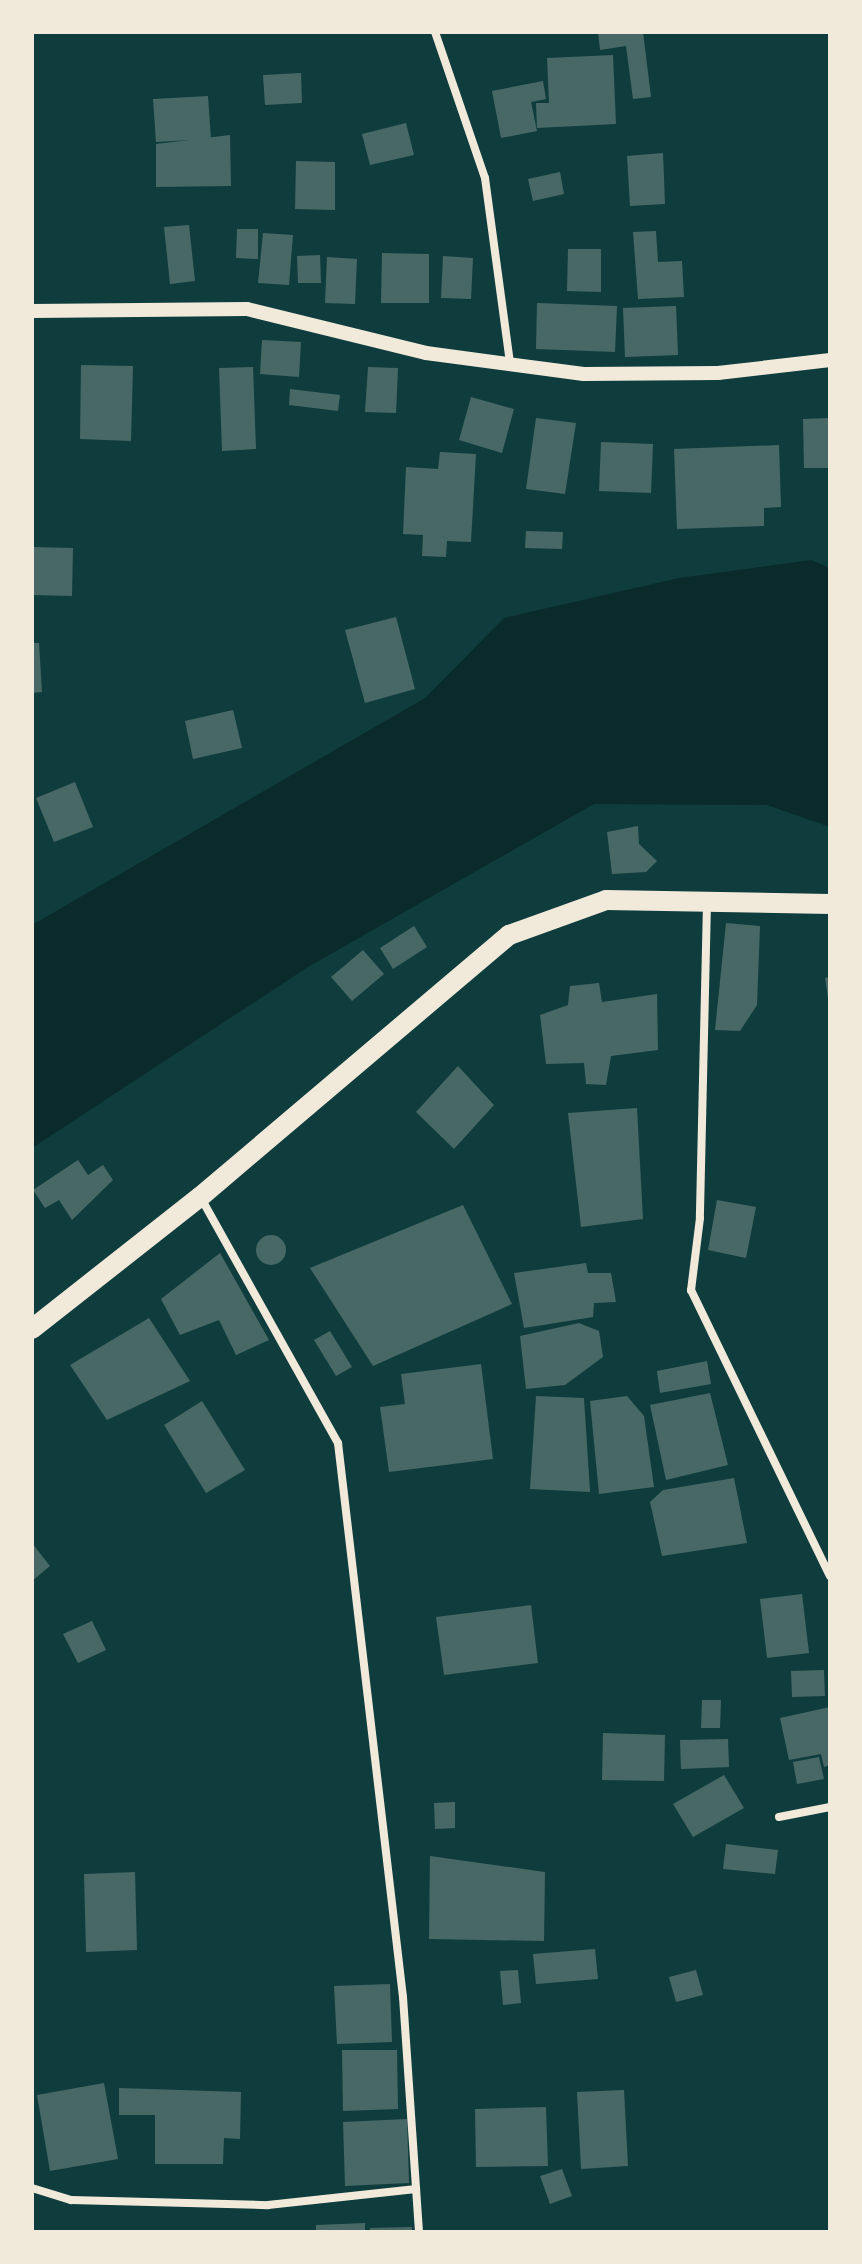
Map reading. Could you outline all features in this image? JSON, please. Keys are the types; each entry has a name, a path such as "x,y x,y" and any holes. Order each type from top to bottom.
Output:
{"main road":[{"path":"32,1329 200,1197 509,935 606,900 707,898 830,904"}],"street":[{"path":"435,32 485,178 510,364"},
{"path":"32,311 247,309 426,353 584,374 718,373 830,360"},
{"path":"707,898 700,1218 691,1290 830,1576"},
{"path":"200,1197 338,1443 403,1997 419,2232"},
{"path":"779,1817 830,1807"},
{"path":"32,2188 71,2200 268,2205 416,2189"}],"water":[{"path":"811,560 830,568 830,827 767,805 594,804 308,967 32,1148 32,925 425,698 504,618 679,578"}],"building":[{"path":"598,32 643,32 651,97 633,99 626,46 600,50"},
{"path":"613,55 616,124 537,128 536,103 549,103 547,58"},
{"path":"301,73 302,103 265,105 263,75"},
{"path":"543,81 546,99 531,102 537,131 501,138 492,91"},
{"path":"208,96 211,139 156,142 153,99"},
{"path":"406,123 414,155 370,165 362,134"},
{"path":"230,135 231,186 156,187 156,144"},
{"path":"663,153 665,204 630,206 627,156"},
{"path":"296,161 335,162 335,210 295,209"},
{"path":"560,172 564,194 533,201 528,179"},
{"path":"189,225 195,281 170,284 164,227"},
{"path":"237,229 258,229 258,259 236,258"},
{"path":"656,231 658,262 682,261 684,297 638,299 633,232"},
{"path":"263,233 293,235 289,285 258,283"},
{"path":"568,249 601,249 601,292 567,291"},
{"path":"382,253 429,254 429,303 381,303"},
{"path":"320,255 321,283 298,283 297,256"},
{"path":"443,256 473,258 471,299 441,298"},
{"path":"327,257 357,259 355,304 325,303"},
{"path":"537,303 617,306 615,352 536,349"},
{"path":"676,306 678,355 625,357 623,308"},
{"path":"262,340 301,342 299,377 260,374"},
{"path":"81,365 133,366 131,441 80,439"},
{"path":"253,367 256,449 222,451 219,368"},
{"path":"368,367 398,368 396,413 365,412"},
{"path":"290,389 340,395 338,411 289,405"},
{"path":"471,397 514,409 502,453 459,440"},
{"path":"536,418 576,423 565,494 526,489"},
{"path":"830,418 830,468 804,468 803,419"},
{"path":"601,442 653,444 651,493 599,491"},
{"path":"779,445 781,507 764,508 764,526 677,529 674,449"},
{"path":"440,452 476,454 471,542 447,541 446,557 422,556 423,535 403,534 406,467 438,469"},
{"path":"526,531 563,532 562,549 525,548"},
{"path":"32,547 73,548 72,596 32,595"},
{"path":"396,617 415,689 365,703 345,630"},
{"path":"32,643 39,643 42,692 32,693"},
{"path":"233,710 242,748 193,759 185,721"},
{"path":"75,782 93,827 54,842 36,798"},
{"path":"638,826 639,844 657,861 646,872 612,874 607,832"},
{"path":"726,923 760,926 757,1005 740,1031 715,1030"},
{"path":"414,926 427,947 393,969 380,948"},
{"path":"363,950 384,974 352,1001 331,977"},
{"path":"830,977 830,997 828,998 825,978"},
{"path":"599,983 602,1002 657,994 658,1050 611,1056 606,1085 586,1084 584,1063 546,1064 540,1015 568,1005 570,986"},
{"path":"458,1066 494,1105 454,1149 416,1112"},
{"path":"637,1108 643,1219 581,1227 568,1113"},
{"path":"78,1160 88,1175 103,1165 113,1180 72,1220 59,1200 45,1208 33,1190"},
{"path":"717,1200 756,1207 746,1258 708,1250"},
{"path":"463,1205 512,1304 373,1366 310,1268"},
{"path":"271,1235 282,1239 286,1250 282,1261 271,1265 260,1261 256,1250 260,1239"},
{"path":"220,1253 269,1340 236,1355 219,1320 180,1335 161,1299"},
{"path":"586,1263 588,1273 611,1273 616,1302 594,1303 593,1317 524,1328 514,1273"},
{"path":"149,1318 190,1381 107,1420 70,1365"},
{"path":"579,1323 599,1331 603,1357 565,1385 526,1389 520,1336"},
{"path":"330,1331 352,1367 336,1376 314,1340"},
{"path":"707,1361 711,1384 660,1393 657,1371"},
{"path":"481,1364 493,1459 389,1472 380,1407 405,1404 401,1374"},
{"path":"710,1393 728,1465 666,1480 650,1405"},
{"path":"536,1396 584,1398 590,1492 530,1489"},
{"path":"627,1396 644,1416 654,1487 599,1494 590,1401"},
{"path":"202,1401 245,1470 206,1493 164,1425"},
{"path":"734,1478 747,1543 662,1556 650,1502 663,1490"},
{"path":"32,1543 50,1566 32,1581"},
{"path":"802,1594 809,1653 767,1658 760,1599"},
{"path":"531,1605 538,1663 444,1675 436,1617"},
{"path":"92,1621 106,1650 78,1663 63,1634"},
{"path":"824,1670 825,1696 792,1697 791,1671"},
{"path":"702,1700 721,1700 720,1728 701,1728"},
{"path":"830,1707 830,1765 824,1767 821,1754 789,1760 780,1718"},
{"path":"603,1733 665,1735 664,1781 602,1780"},
{"path":"728,1739 729,1767 681,1769 680,1740"},
{"path":"819,1757 824,1779 797,1784 793,1762"},
{"path":"724,1775 744,1808 693,1837 673,1804"},
{"path":"455,1802 455,1828 435,1829 434,1803"},
{"path":"726,1844 778,1850 775,1874 723,1869"},
{"path":"430,1856 545,1872 544,1941 429,1939"},
{"path":"135,1872 137,1950 86,1952 84,1874"},
{"path":"595,1949 598,1979 536,1984 533,1954"},
{"path":"518,1970 521,2003 503,2005 500,1971"},
{"path":"696,1970 703,1995 676,2002 669,1977"},
{"path":"390,1984 392,2042 337,2044 334,1986"},
{"path":"342,2050 397,2050 398,2109 343,2111"},
{"path":"104,2083 118,2159 50,2171 37,2095"},
{"path":"119,2088 241,2092 240,2139 224,2138 223,2164 155,2164 155,2115 119,2115"},
{"path":"624,2090 628,2166 581,2169 577,2092"},
{"path":"546,2107 548,2166 476,2167 475,2109"},
{"path":"407,2119 409,2183 345,2186 343,2122"},
{"path":"562,2169 572,2196 550,2204 540,2176"},
{"path":"365,2223 365,2232 316,2232 316,2225"},
{"path":"412,2227 412,2232 370,2232 370,2228"}]}
